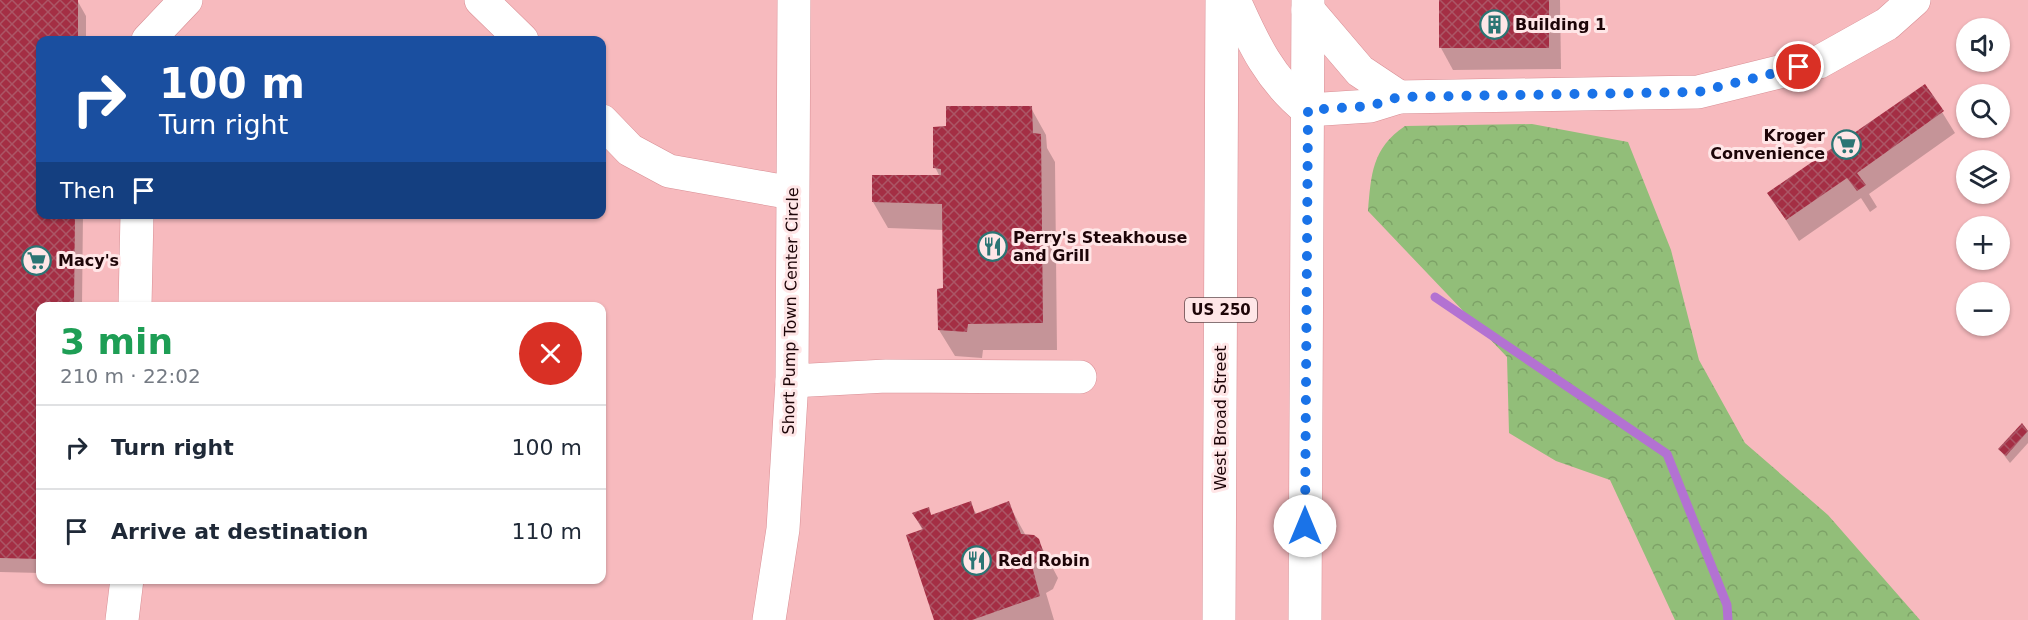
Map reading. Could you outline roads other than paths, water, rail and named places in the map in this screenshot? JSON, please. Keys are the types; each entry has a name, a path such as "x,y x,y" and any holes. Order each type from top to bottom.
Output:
{"main road":[{"path":"151,36 186,0"},
{"path":"481,0 518,36"},
{"name":"Short Pump Town Center Circle","path":"769,620 783,529 792,381 794,0"},
{"name":"West Broad Street","path":"1219,620 1222,0"},
{"path":"1234,0 1268,68 1286,92 1308,110 1370,106 1399,97 1698,92 1819,62 1887,24 1914,0"},
{"path":"1305,620 1308,5"},
{"path":"1308,5 1360,71 1399,97"},
{"path":"606,125 630,150 669,171 792,193"},
{"path":"135,302 137,219"},
{"path":"792,381 886,376 1080,377"},
{"path":"122,620 126,584"}],"waterway":[{"path":"1435,297 1667,454 1727,605 1728,620"}],"place":[{"name":"Building 1","path":"1494,24"},
{"name":"Kroger Convenience","path":"1846,144"},
{"name":"Perry's Steakhouse and Grill","path":"992,246"},
{"name":"Macy's","path":"37,260"},
{"name":"Red Robin","path":"977,560"}]}
